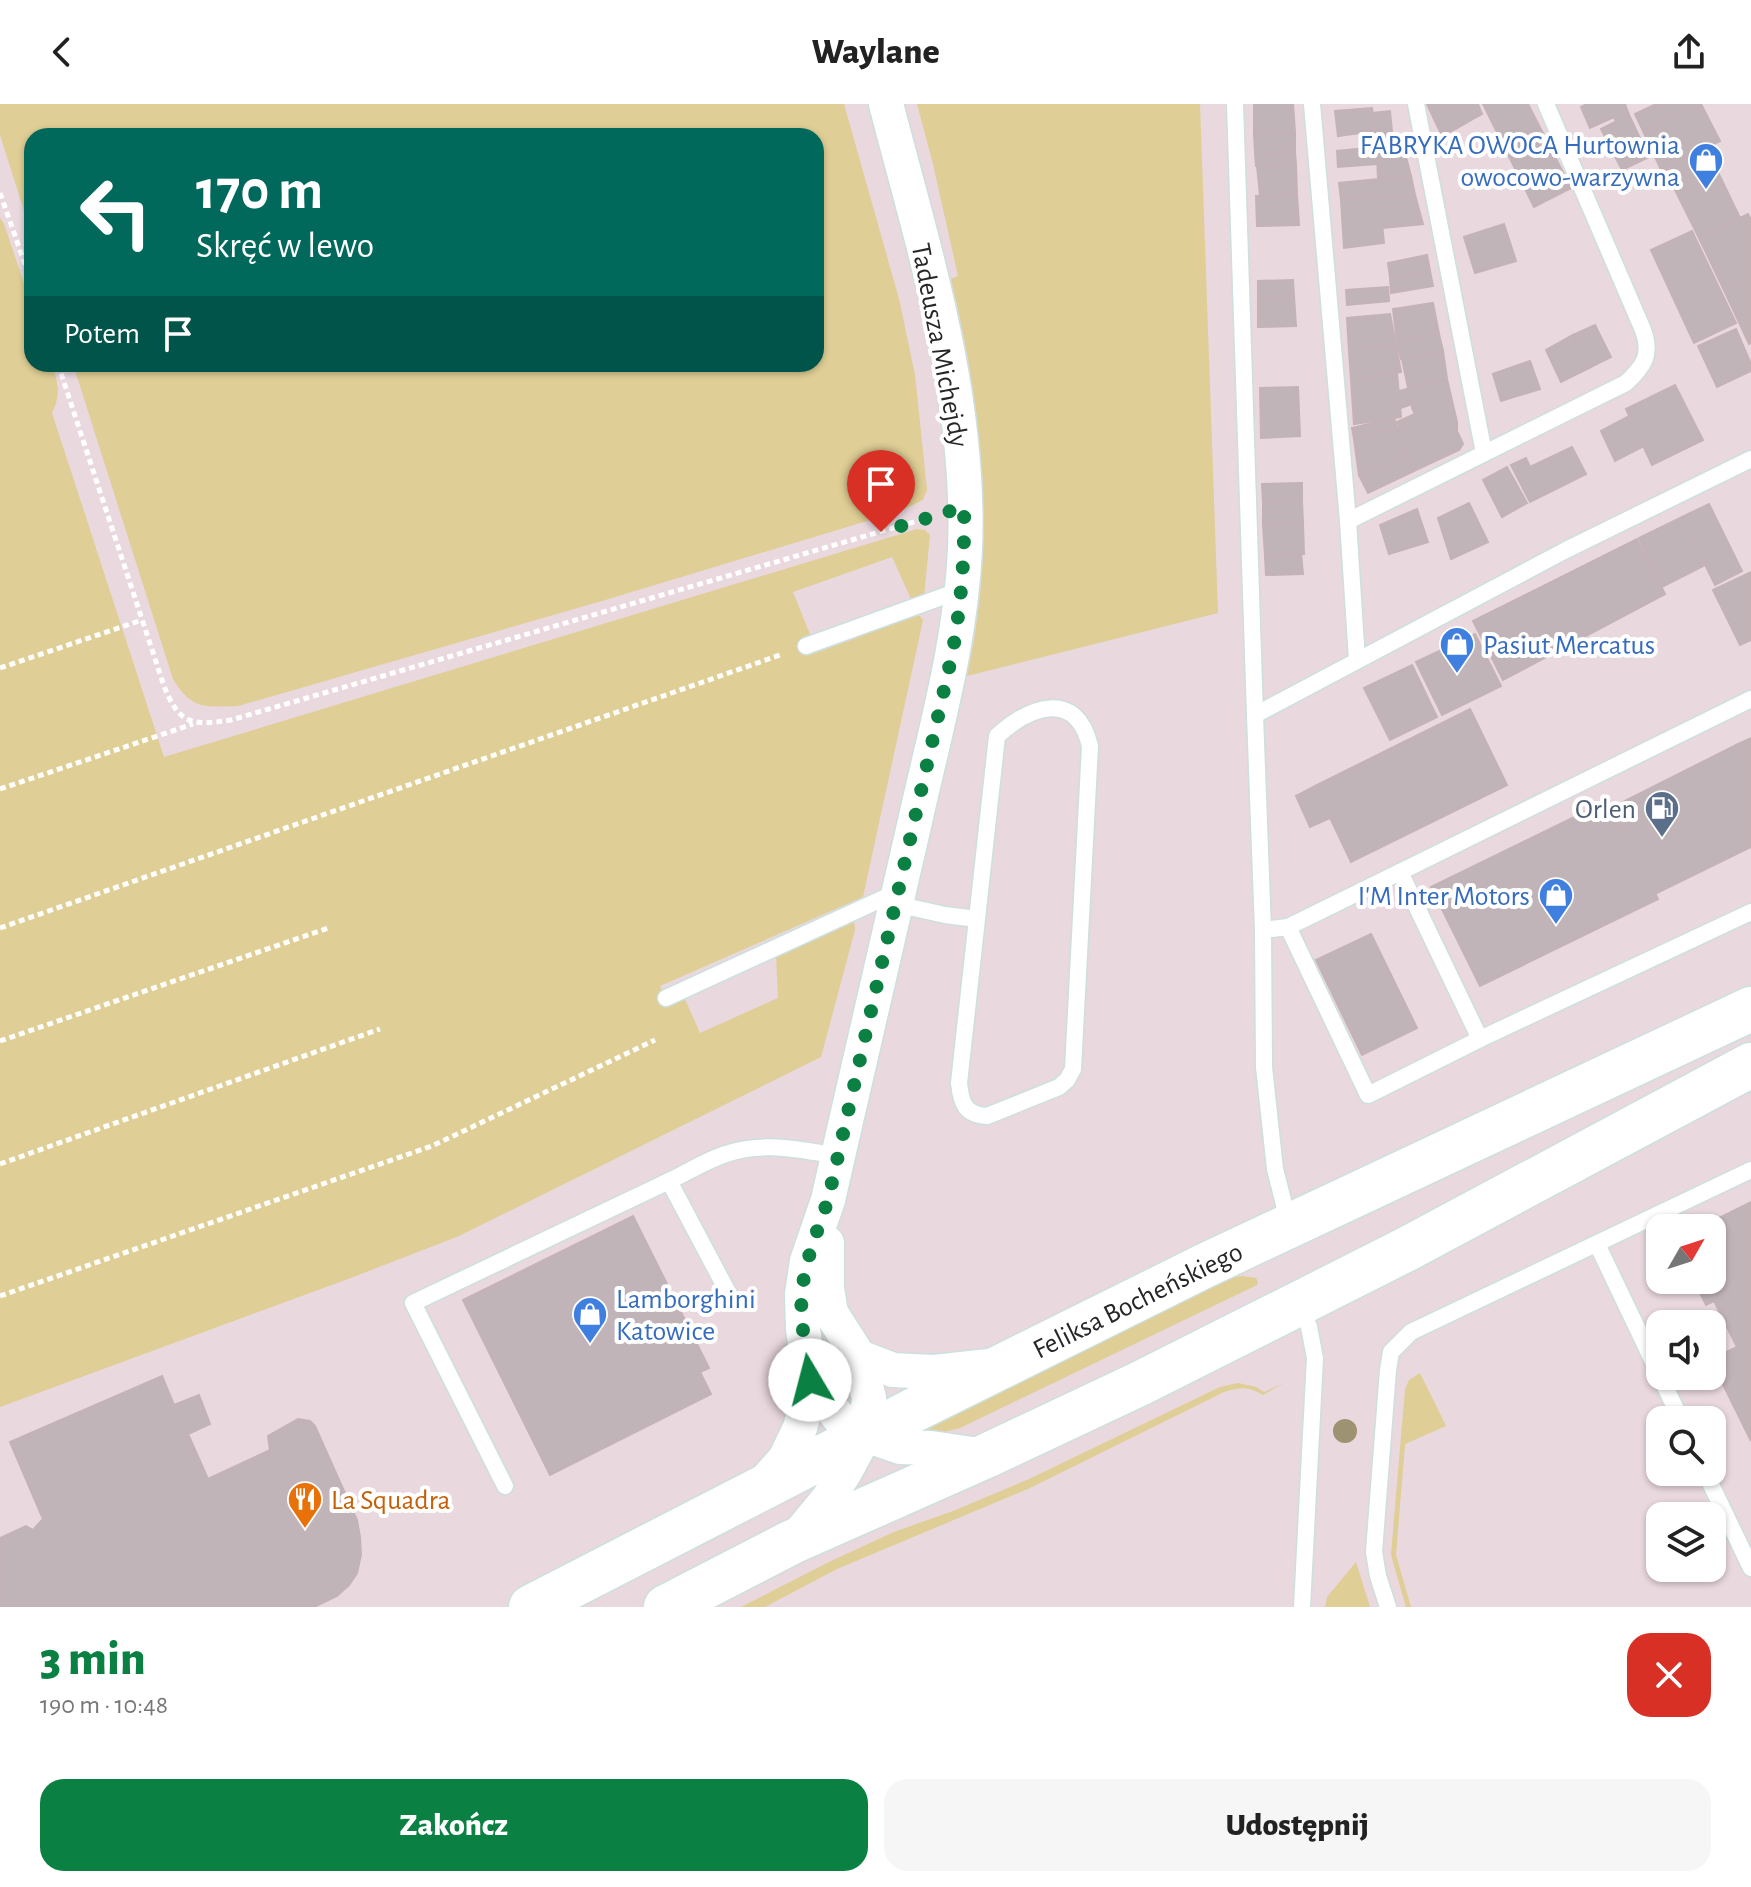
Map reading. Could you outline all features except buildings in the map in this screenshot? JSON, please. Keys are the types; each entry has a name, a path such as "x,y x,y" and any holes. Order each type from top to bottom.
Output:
{"main road":[{"name":"Feliksa Bocheńskiego","path":"531,1607 1005,1364 1289,1226 1751,1009"},
{"path":"666,1607 792,1542 1141,1383 1405,1250 1751,1065"}],"street":[{"name":"Tadeusza Michejdy","path":"759,1489 785,1459 800,1428 808,1398 810,1380 802,1294 807,1261 828,1200 952,655 965,549 961,438 954,383 932,279 886,104"},
{"name":"Tadeusza Michejdy","path":"792,1542 828,1499 865,1435 869,1398 859,1357 831,1313 827,1288 828,1200"},
{"path":"859,1357 893,1370 934,1372 1005,1364"},
{"name":"Tadeusza Michejdy","path":"810,1380 841,1420 865,1435 900,1447 986,1456"}],"lane":[{"path":"1235,104 1263,930 1264,1067 1275,1169 1289,1226"},
{"path":"1312,104 1357,660"},
{"path":"1416,104 1484,453"},
{"path":"1348,521 1626,383 1640,369 1648,343 1546,104"},
{"path":"1255,715 1566,550 1751,459"},
{"path":"806,646 961,590"},
{"path":"1263,930 1288,927 1751,699"},
{"path":"1054,708 1067,711 1086,731 1090,746 1073,1069 1059,1087 987,1116 975,1115 967,1109 960,1095 959,1083 977,919 997,736 1029,713 1054,708"},
{"path":"1400,872 1480,1039"},
{"path":"666,998 897,898 945,915 977,919"},
{"path":"1288,927 1368,1095 1751,912"},
{"path":"505,1486 413,1303 726,1154 756,1148 786,1148 838,1156"},
{"path":"1388,1607 1374,1552 1391,1352 1411,1332 1751,1170"},
{"path":"669,1181 731,1298"},
{"path":"1597,1244 1674,1406"},
{"path":"1300,1303 1315,1358 1302,1607"},
{"path":"1712,1486 1751,1568"}],"path":[{"path":"0,193 24,259"},
{"path":"61,372 172,708 187,720 198,722 231,720 964,507"},
{"path":"0,668 142,620"},
{"path":"0,928 806,646"},
{"path":"0,789 198,722"},
{"path":"0,1041 331,927"},
{"path":"0,1164 380,1029"},
{"path":"0,1296 432,1146 655,1040"}],"shaded area":[{"path":"0,104 844,104 899,299 915,375 927,490 923,500 900,511 602,601 238,706 200,704 186,696 173,679 76,372 824,372 824,128 24,128 24,211 0,135"},
{"path":"917,104 1200,104 1218,613 967,676 982,576 984,526 978,427 951,279 958,276"},
{"path":"0,218 24,283 24,372 54,372 58,389 52,413 164,757 917,529 925,530 930,535 924,597 912,601 892,557 793,592 811,637 804,639 810,655 915,616 923,620 863,897 660,986 669,1004 684,997 700,1033 778,998 776,956 846,921 854,922 855,930 821,1057 459,1236 0,1407"},
{"path":"1228,1278 1256,1278 1257,1285 960,1428 925,1437 919,1429"},
{"path":"1420,1373 1446,1426 1405,1444 1396,1555 1411,1607 1406,1607 1391,1555 1405,1389 1409,1380"},
{"path":"1238,1383 1264,1392 1284,1383 1263,1395 1244,1388 1224,1392 1030,1488 837,1569 765,1607 741,1607 894,1532 1027,1480 1220,1387"},
{"path":"1356,1562 1370,1607 1325,1607 1327,1597"}],"place":[{"name":"FABRYKA OWOCA Hurtownia owocowo-warzywna","path":"1706,191"},
{"name":"Pasiut Mercatus","path":"1457,675"},
{"name":"Orlen","path":"1662,839"},
{"name":"I'M Inter Motors","path":"1556,926"},
{"name":"Lamborghini Katowice","path":"590,1345"},
{"name":"La Squadra","path":"305,1530"}],"route":[{"path":"810,1380 802,1294 807,1261 828,1200 952,655 965,549 964,507 881,532"}]}
